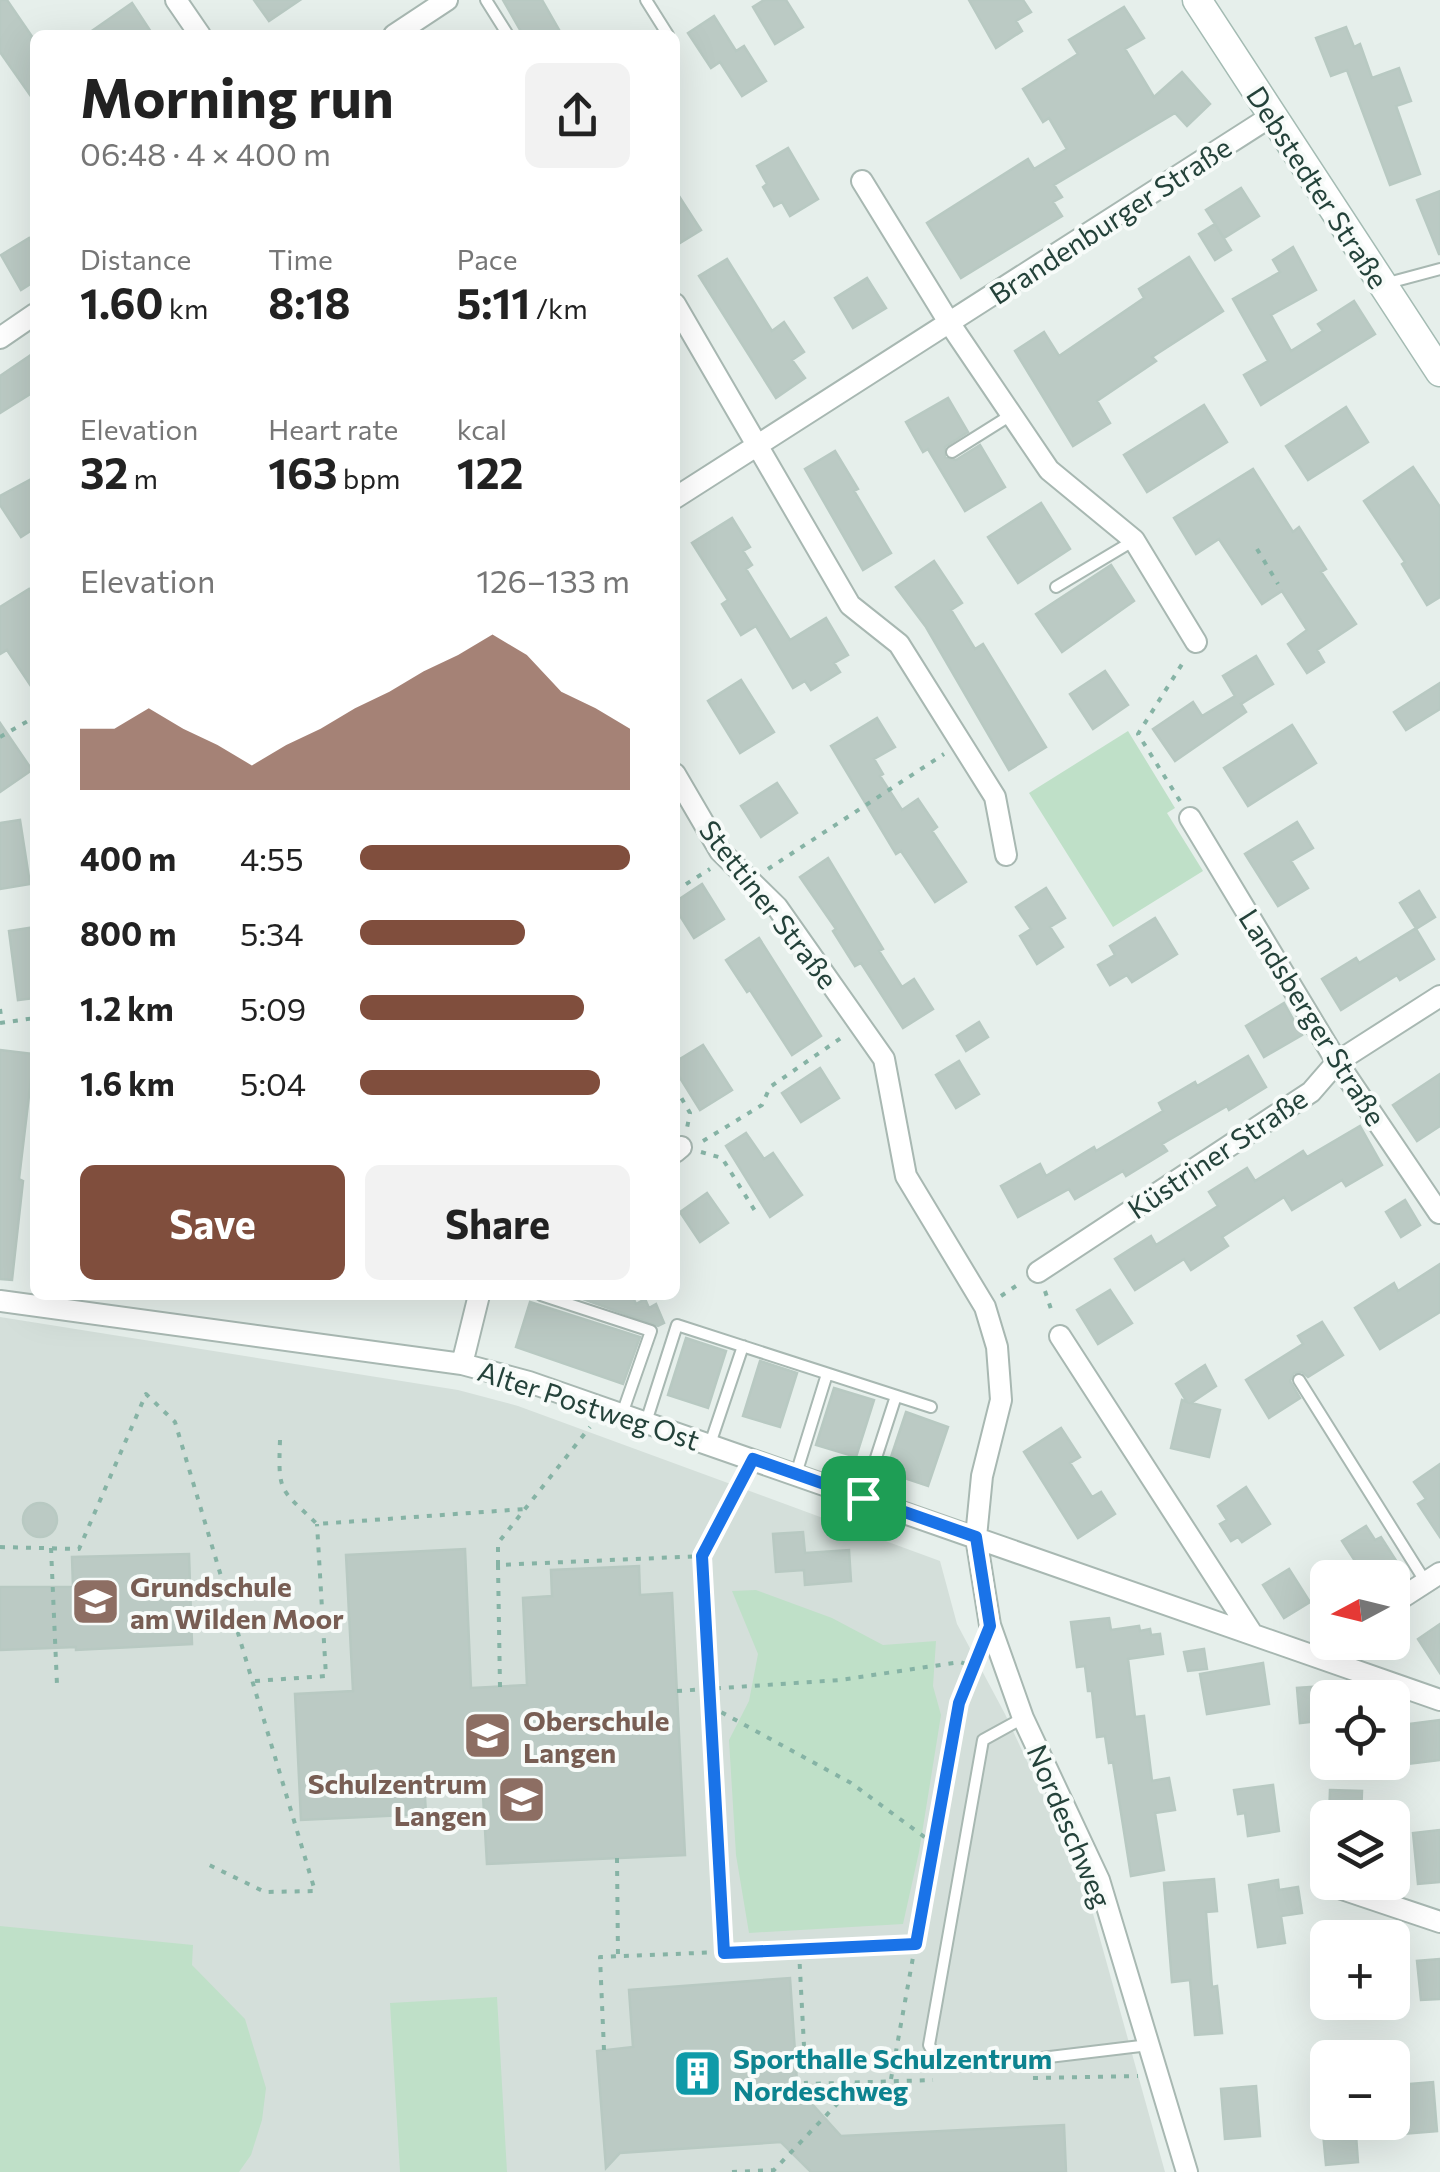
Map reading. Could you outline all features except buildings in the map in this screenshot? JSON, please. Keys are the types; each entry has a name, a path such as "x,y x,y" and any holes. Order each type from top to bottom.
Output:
{"main road":[{"name":"Debstedter Straße","path":"1197,0 1270,117 1438,365"}],"street":[{"path":"402,30 447,0"},
{"path":"182,2 197,30"},
{"name":"Brandenburger Straße","path":"680,495 1270,117"},
{"path":"862,180 950,324 1049,470 1134,540 1196,642"},
{"path":"680,313 850,605 898,644 996,797 1006,855"},
{"path":"0,338 30,317"},
{"name":"Stettiner Straße","path":"680,782 726,858 777,906 884,1059 906,1176 985,1308 997,1347 1002,1400 982,1476 976,1537"},
{"name":"Landsberger Straße","path":"1190,818 1337,1062 1439,1213"},
{"name":"Küstriner Straße","path":"1038,1272 1311,1092 1337,1062 1440,996"},
{"path":"462,1364 478,1300"},
{"name":"Alter Postweg Ost","path":"0,1302 462,1364 529,1382 1310,1654"},
{"path":"1060,1336 1250,1632"},
{"name":"Nordeschweg","path":"976,1537 990,1626 1023,1718 1098,1880 1187,2172"},
{"path":"1410,1593 1433,1578"},
{"name":"Alter Postweg Ost","path":"1325,1660 1440,1700"},
{"path":"1374,1900 1440,1922"}],"lane":[{"path":"486,0 505,30"},
{"path":"646,0 665,30"},
{"path":"1382,285 1440,268"},
{"path":"952,452 1012,415"},
{"path":"1056,587 1134,540"},
{"path":"556,1300 651,1331 613,1411"},
{"path":"646,1422 677,1325 931,1407"},
{"path":"710,1444 743,1346"},
{"path":"796,1474 827,1374"},
{"path":"1299,1380 1433,1578"},
{"path":"863,1498 896,1396"},
{"path":"1023,1718 983,1740 928,2045 939,2063 975,2066 1149,2045"}],"path":[{"path":"1256,549 1278,584"},
{"path":"1190,818 1138,734 1196,642"},
{"path":"0,737 30,720"},
{"path":"750,881 960,743"},
{"path":"680,889 726,858"},
{"path":"0,1009 1,1023 30,1019"},
{"path":"680,1148 711,1139 762,1106 770,1087 861,1024"},
{"path":"680,1096 690,1113 680,1143"},
{"path":"680,1149 722,1158 754,1211"},
{"path":"985,1308 1038,1272 1060,1336"},
{"path":"0,1547 79,1549 146,1394 175,1422 315,1891 265,1892 203,1862"},
{"path":"500,1687 498,1542 613,1411"},
{"path":"255,1681 326,1676 317,1524 282,1489 280,1440"},
{"path":"724,1953 702,1556 753,1459"},
{"path":"317,1524 525,1509"},
{"path":"51,1548 57,1686"},
{"path":"498,1565 702,1556"},
{"path":"891,2080 959,1703 990,1626"},
{"path":"677,1691 840,1680 960,1662 974,1667"},
{"path":"710,1706 851,1783 934,1844"},
{"path":"617,1858 618,1956"},
{"path":"604,2050 600,1958 916,1944"},
{"path":"732,2172 774,2170 859,2081"}],"shaded area":[{"name":"Schulzentrum Langen","path":"0,1317 458,1390 518,1406 940,1561 957,1624 1005,1714 1085,1885 1165,2172 0,2172"}],"green space":[{"path":"1128,731 1175,808 1167,813 1203,871 1113,927 1029,793"},
{"path":"756,1590 832,1618 883,1645 936,1641 933,1686 941,1715 903,1924 749,1933 736,1855 729,1740 749,1701 758,1654 732,1591"},
{"path":"0,1926 193,1945 192,1965 245,2019 266,2088 262,2120 251,2155 239,2172 0,2172"},
{"path":"497,1997 507,2172 400,2172 390,2003"}],"place":[{"name":"Grundschule am Wilden Moor","path":"95,1602"},
{"name":"Oberschule Langen","path":"488,1736"},
{"name":"Schulzentrum Langen","path":"522,1799"},
{"name":"Sporthalle Schulzentrum Nordeschweg","path":"698,2074"}],"route":[{"path":"753,1459 863,1498 976,1537 990,1626 959,1703 916,1944 724,1953 702,1556 753,1459"}]}
